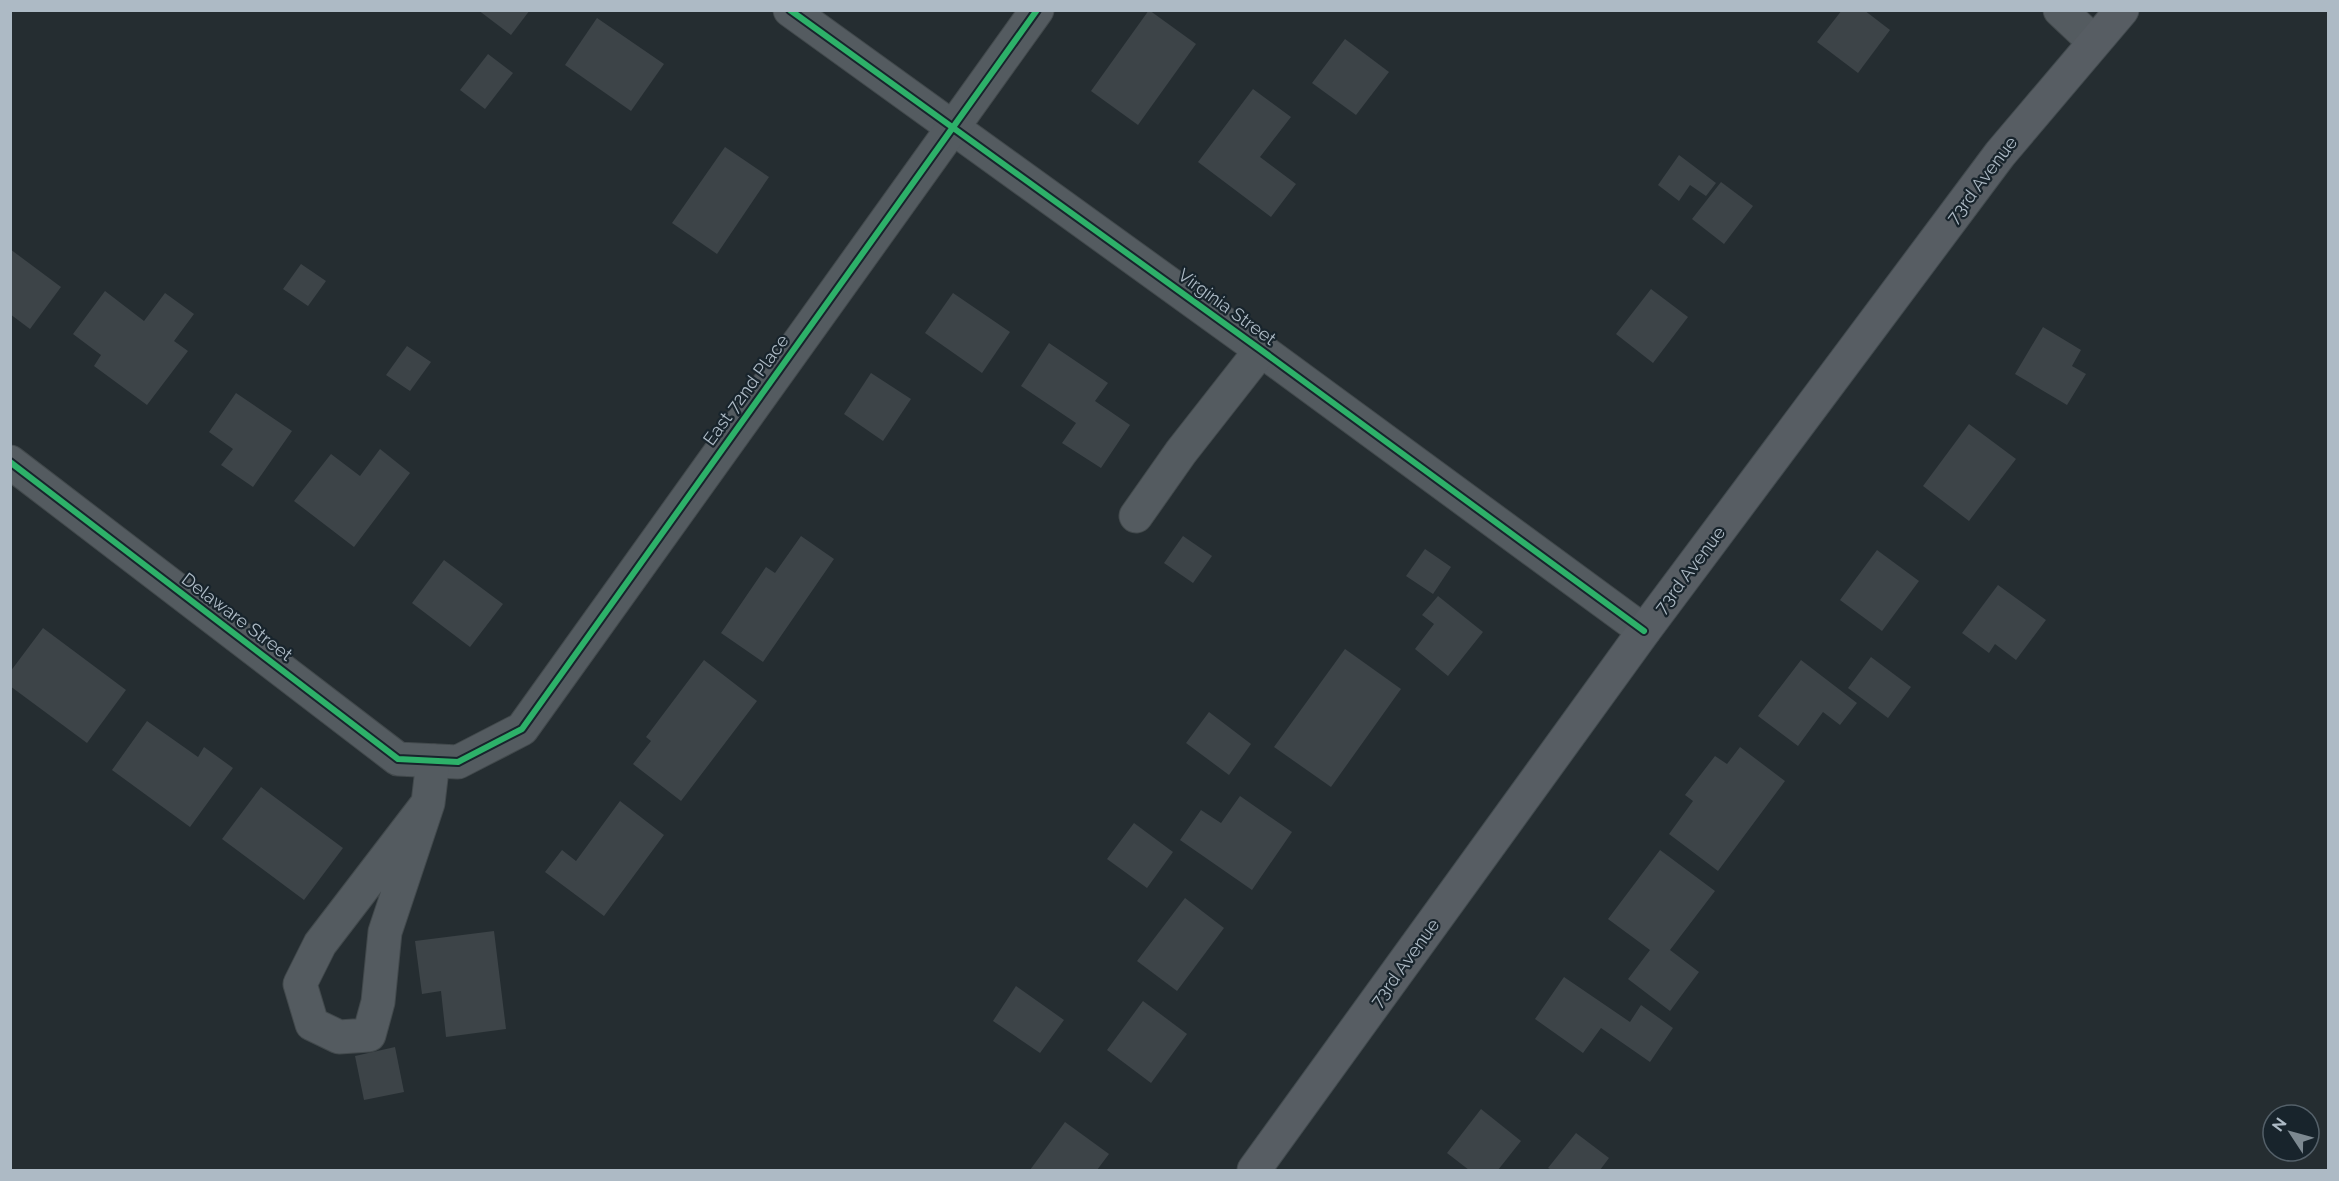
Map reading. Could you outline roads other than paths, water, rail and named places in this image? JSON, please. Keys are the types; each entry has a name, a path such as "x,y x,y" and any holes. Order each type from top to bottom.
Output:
{"main road":[{"name":"73rd Avenue","path":"1254,1170 1644,631 2000,154 2093,41 2122,10"}],"street":[{"name":"Virginia Street","path":"790,10 1261,350 1644,631"},
{"name":"East 72nd Place","path":"446,761 522,729 1037,10"},
{"path":"2060,10 2093,41"},
{"path":"1136,516 1181,452 1261,350"},
{"name":"Delaware Street","path":"10,462 398,759 446,761"},
{"path":"428,803 320,944 300,984 312,1024 339,1037 369,1035 378,1002 385,932 428,803 446,761"}]}
